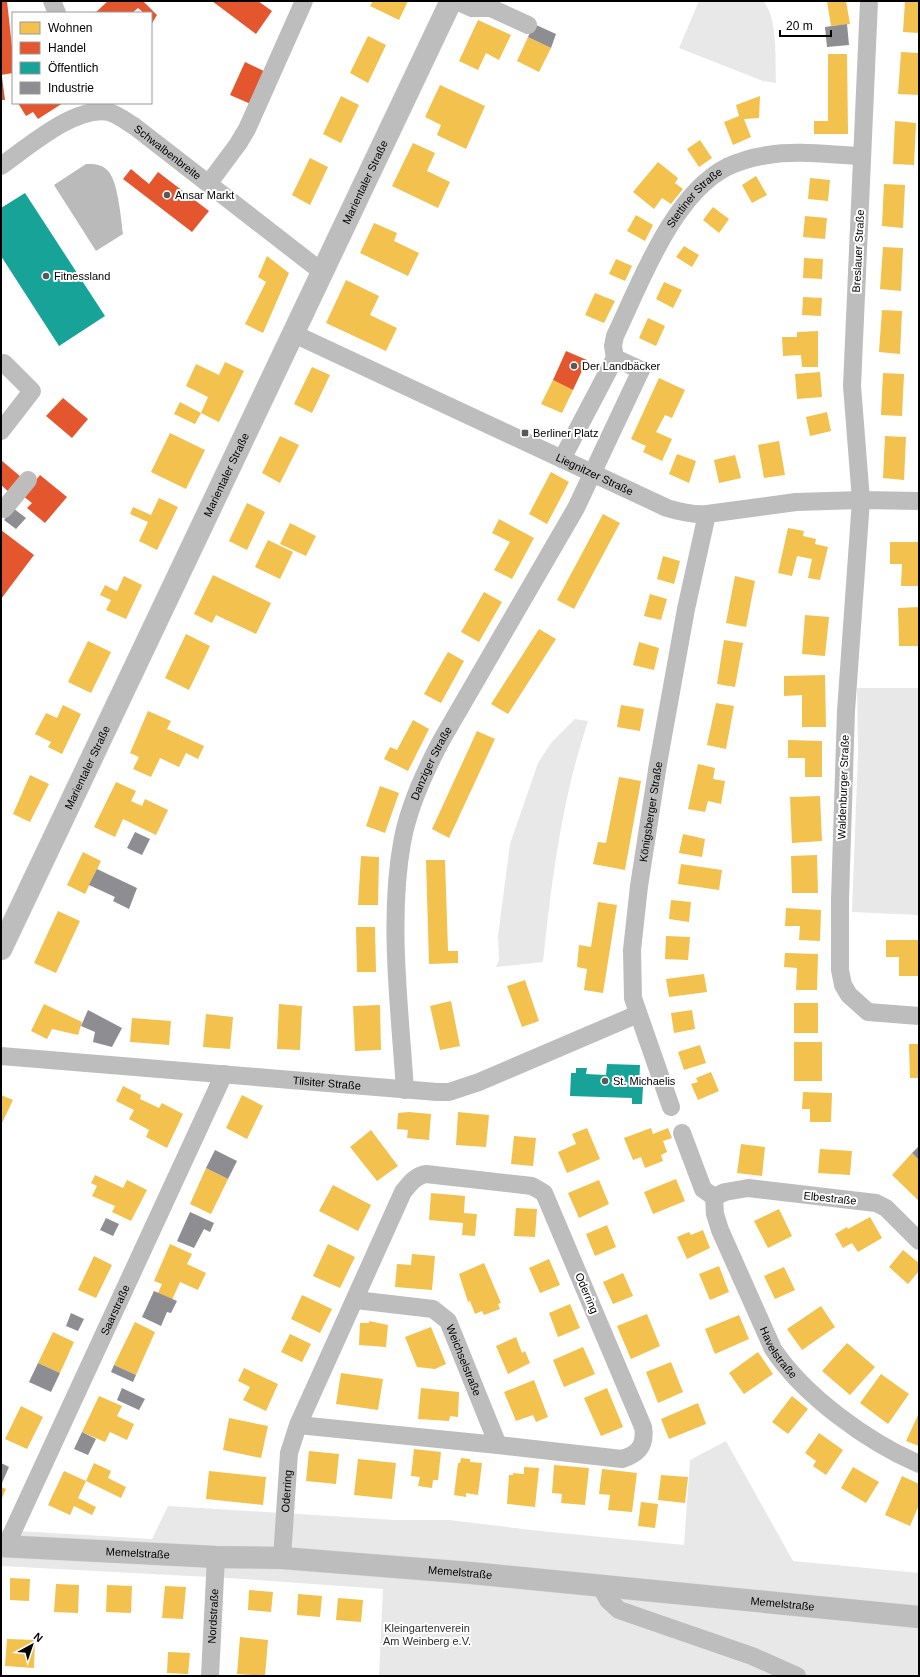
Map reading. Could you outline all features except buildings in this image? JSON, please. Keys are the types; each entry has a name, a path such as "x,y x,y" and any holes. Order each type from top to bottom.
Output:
{"main road":[{"name":"Marientaler Straße","path":"3,939 451,1"},
{"name":"Memelstraße","path":"3,1546 216,1557 282,1558 471,1573 919,1617"}],"street":[{"path":"52,1 57,12"},
{"path":"209,183 238,144 247,129 304,1"},
{"path":"457,1 472,8 491,8 528,25"},
{"name":"Breslauer Straße","path":"862,500 852,386 870,1"},
{"name":"Schwalbenbreite","path":"1,166 70,119 86,112 106,108 134,126 322,272"},
{"name":"Stettiner Straße","path":"615,358 613,346 615,336 666,231 687,202 713,177 726,168 740,162 769,155 799,153 862,156"},
{"name":"Liegnitzer Straße","path":"292,333 667,508 692,515 796,502 862,500 919,501"},
{"path":"562,459 615,358 641,370 594,473"},
{"path":"1,431 32,391 2,362"},
{"name":"Danziger Straße","path":"405,1090 396,913 399,866 408,821 427,769 441,741 539,576 594,473"},
{"path":"1,507 4,509 28,480"},
{"name":"Waldenburger Straße","path":"862,500 846,711 840,899 840,970 843,985 849,995 868,1012 919,1016"},
{"name":"Königsberger Straße","path":"671,1107 633,998 632,950 634,920 658,764 686,609 707,514"},
{"name":"Tilsiter Straße","path":"1,1056 437,1092 465,1087 638,1014"},
{"name":"Saarstraße","path":"3,1546 224,1074"},
{"path":"682,1134 703,1189 720,1194"},
{"name":"Oderring","path":"282,1558 289,1453 298,1426 356,1300 403,1192 410,1182 422,1175 493,1180 532,1186 544,1193 643,1427 644,1443 636,1453 622,1459 498,1445 298,1426"},
{"name":"Elbestraße","path":"720,1194 748,1188 876,1203 886,1208 919,1241"},
{"name":"Havelstraße","path":"720,1194 715,1214 720,1230 772,1349 781,1362 807,1390 866,1436 919,1464"},
{"name":"Weichselstraße","path":"356,1300 433,1309 448,1321 498,1445"},
{"name":"Nordstraße","path":"210,1676 216,1557"},
{"path":"600,1585 608,1600 619,1610 752,1656 797,1676"}],"green space":[{"path":"699,1 763,1 768,8 771,17 775,40 776,83 763,81 679,48"},
{"path":"857,688 919,688 919,915 852,912 858,753"},
{"path":"575,719 588,721 564,810 550,897 543,962 496,967 499,960 498,936 510,844 538,763 551,743"},
{"name":"Kleingartenverein Am Weinberg e.V.","path":"726,1441 793,1561 919,1573 919,1676 379,1676 383,1589 228,1578 1,1566 1,1530 152,1539 168,1506 395,1520 449,1520 540,1531 684,1545 690,1460"}],"shaded area":[{"path":"86,164 100,165 111,175 116,190 123,234 96,251 54,185"}],"place":[{"name":"Ansar Markt","path":"167,195"},
{"name":"Fitnessland","path":"46,276"},
{"name":"Der Landbäcker","path":"574,366"},
{"name":"Berliner Platz","path":"525,433"},
{"name":"St. Michaelis","path":"605,1081"}]}
